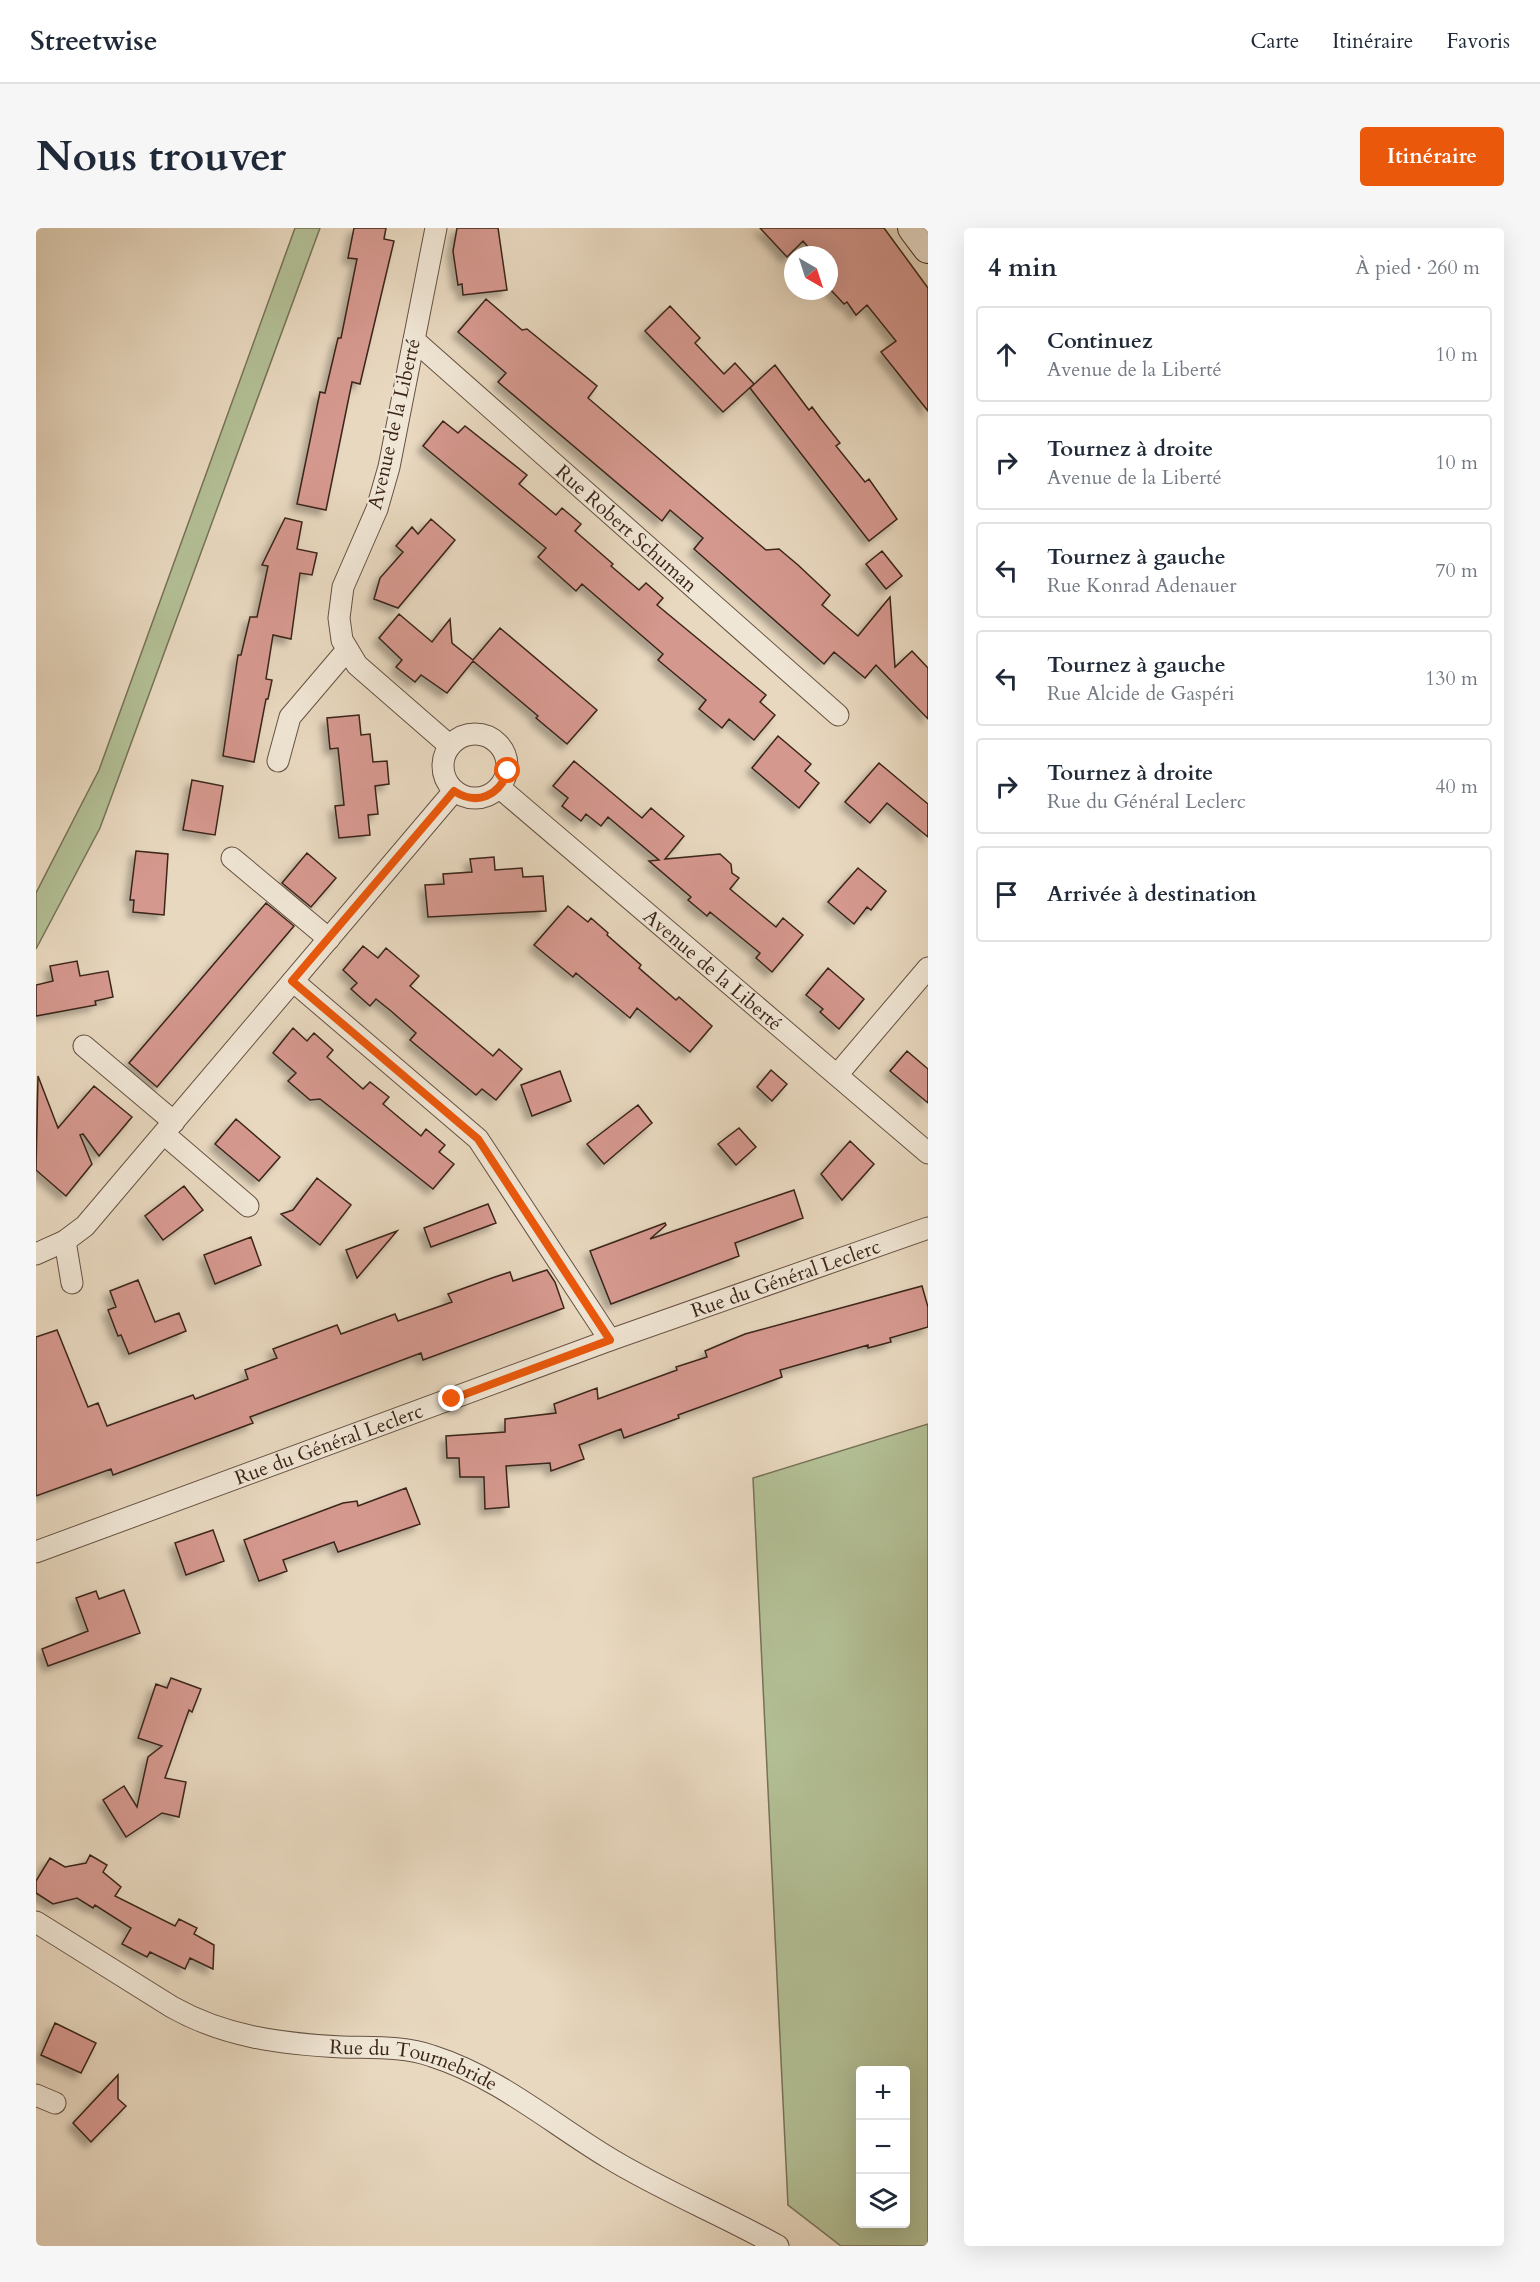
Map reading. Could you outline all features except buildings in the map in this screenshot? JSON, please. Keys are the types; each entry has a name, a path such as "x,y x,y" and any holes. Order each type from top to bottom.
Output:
{"main road":[{"path":"913,228 928,248"}],"street":[{"name":"Avenue de la Liberté","path":"436,228 383,491 343,587 340,630 347,650 370,679 450,746"},
{"name":"Rue Robert Schuman","path":"414,340 838,716"},
{"path":"278,761 290,717 347,650"},
{"path":"475,734 484,735 500,745 508,762 508,771 500,788 486,797 477,799 454,791 444,774 443,764 450,746 465,735 475,734"},
{"name":"Avenue de la Liberté","path":"500,788 928,1153"},
{"path":"36,1254 65,1241 85,1227 454,791"},
{"path":"232,858 329,939"},
{"path":"837,1075 928,968"},
{"path":"292,981 478,1139 610,1340"},
{"path":"84,1046 248,1206"},
{"name":"Rue du Général Leclerc","path":"36,1552 844,1255 928,1228"},
{"path":"65,1241 72,1283"},
{"name":"Rue du Tournebride","path":"36,1922 190,2018 234,2034 300,2045 410,2050 449,2061 519,2099 631,2171 778,2246"}],"green space":[{"path":"295,228 320,228 100,828 36,949 36,893 99,770"},
{"path":"928,1424 928,2246 841,2246 788,2205 753,1478"}],"route":[{"path":"452,1399 610,1340 478,1139 292,981 454,791 469,798 486,797 500,788 508,771"}]}
